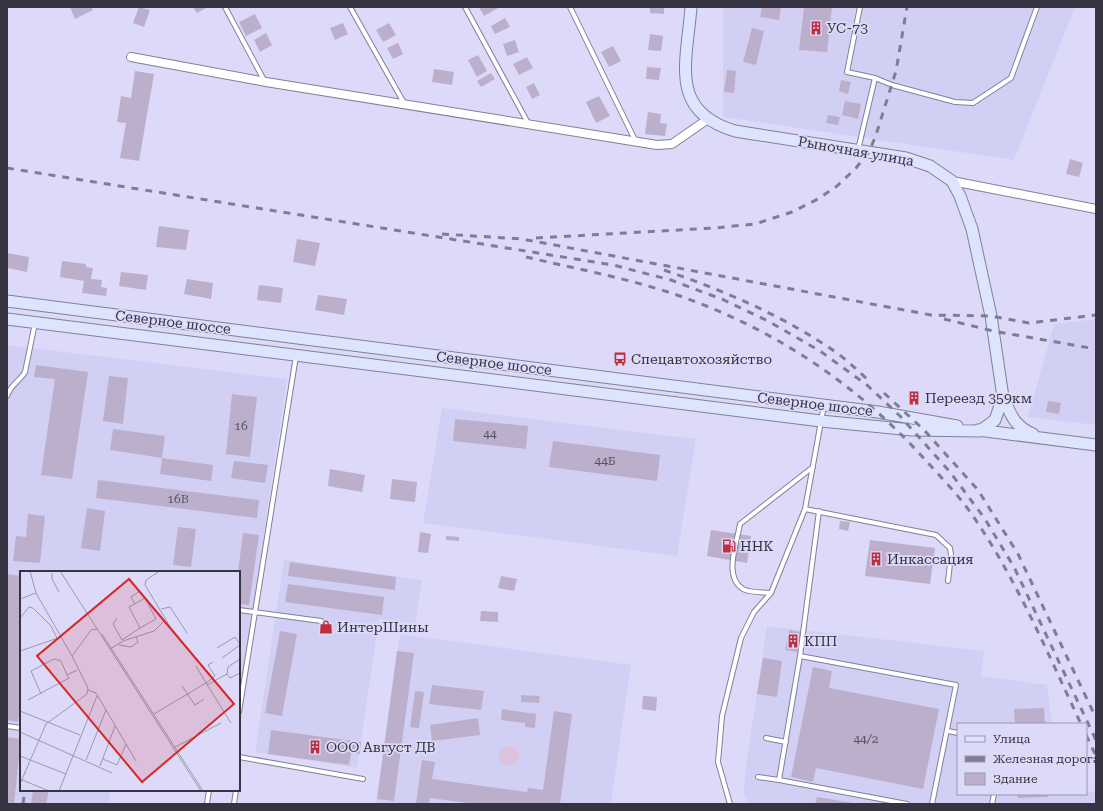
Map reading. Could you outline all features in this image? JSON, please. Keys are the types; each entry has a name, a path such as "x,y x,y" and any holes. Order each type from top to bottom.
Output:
{"main road":[{"name":"Рыночная улица","path":"691,7 686,76 688,96 697,110 708,120 720,127 735,131 912,160 930,166 952,181"},
{"path":"952,181 966,211 976,249 991,316 1003,397 1012,417 1022,429 1043,438"},
{"name":"Северное шоссе","path":"7,302 298,337 824,405 934,421 980,431"},
{"path":"35,323 37,306"},
{"name":"Северное шоссе","path":"7,319 297,354 821,422 912,430 980,431 1096,445"},
{"path":"297,354 298,337"},
{"path":"980,431 995,420 1003,397"}],"street":[{"path":"131,57 266,82 666,145 681,139 708,120"},
{"path":"952,181 1096,209"}],"lane":[{"path":"225,7 266,82"},
{"path":"350,7 404,103"},
{"path":"465,7 528,123"},
{"path":"570,7 635,140"},
{"path":"860,7 847,72 874,78 892,85 955,102 973,103 1011,78 1036,7"},
{"path":"858,150 874,78"},
{"path":"7,396 9,390 22,378 25,372 35,323"},
{"path":"240,708 245,685 297,354"},
{"path":"730,804 718,762 722,716 741,638 754,612 771,593 805,509 824,405"},
{"path":"771,593 744,590 735,582 732,570 740,524 813,466"},
{"path":"805,509 936,535 944,540 950,548 951,555 948,581"},
{"path":"779,780 800,656 819,511"},
{"path":"240,610 321,621"},
{"path":"800,656 956,685 948,731 932,804"},
{"path":"240,684 245,685"},
{"path":"7,726 20,728"},
{"path":"948,731 957,733"},
{"path":"766,738 786,742"},
{"path":"240,757 363,780"},
{"path":"758,777 907,804"},
{"path":"207,804 209,791"},
{"path":"234,804 236,791"}],"shaded area":[{"path":"723,7 1075,7 1014,160 723,117"},
{"path":"1096,319 1096,425 1028,417 1054,324"},
{"path":"7,345 287,379 240,694 240,571 20,571 20,791 111,791 108,804 7,804"},
{"path":"442,408 696,439 677,556 423,523"},
{"name":"ИнтерШины","path":"284,560 422,580 415,624 379,619 357,768 255,752"},
{"path":"767,626 984,651 981,676 1047,685 1052,723 957,723 957,795 1087,795 1087,791 1095,792 1096,804 748,804 744,793 745,773"},
{"path":"400,634 631,665 611,804 376,804"},
{"path":"509,746 516,749 519,756 516,763 509,766 502,763 499,756 502,749"}],"building":[{"path":"70,7 91,7 93,10 75,19"},
{"path":"139,7 150,10 144,27 133,23"},
{"path":"193,7 208,7 197,13"},
{"path":"479,7 497,7 498,8 484,16"},
{"path":"650,7 664,7 664,14 650,13"},
{"path":"762,7 781,7 779,20 760,17"},
{"name":"УС-73","path":"804,7 832,7 827,52 799,50"},
{"path":"255,14 262,28 246,36 239,22"},
{"path":"505,18 510,27 495,34 491,26"},
{"path":"343,23 348,34 335,40 330,28"},
{"path":"389,23 396,35 383,42 376,30"},
{"path":"752,28 764,31 756,65 743,62"},
{"path":"266,33 272,45 260,52 254,40"},
{"path":"650,34 663,36 661,51 648,50"},
{"path":"515,40 519,52 507,56 503,44"},
{"path":"398,43 403,54 393,59 387,48"},
{"path":"613,46 621,61 609,67 601,52"},
{"path":"478,55 487,71 477,77 468,60"},
{"path":"527,57 533,68 519,75 513,64"},
{"path":"647,67 661,68 659,80 646,79"},
{"path":"434,69 454,72 452,85 432,82"},
{"path":"727,70 736,71 734,93 724,92"},
{"path":"135,71 154,74 139,161 120,158 126,123 117,122 121,96 131,98"},
{"path":"491,73 495,79 481,87 477,81"},
{"path":"841,80 851,82 848,94 839,91"},
{"path":"534,83 540,95 532,99 526,87"},
{"path":"599,96 610,116 596,123 586,102"},
{"path":"845,101 861,104 858,119 842,115"},
{"path":"648,112 661,114 660,123 667,124 665,136 645,134"},
{"path":"828,115 840,117 838,125 826,123"},
{"path":"1070,159 1083,163 1079,177 1066,174"},
{"path":"159,226 189,230 186,250 156,247"},
{"path":"297,239 320,243 315,266 293,262"},
{"path":"7,253 29,257 27,272 7,268"},
{"path":"62,261 86,264 86,267 93,268 91,279 102,280 101,287 107,288 106,296 82,293 84,281 60,277"},
{"path":"121,272 148,275 146,290 119,286"},
{"path":"187,279 213,283 211,299 184,294"},
{"path":"259,285 283,288 281,303 257,300"},
{"path":"318,295 347,299 344,315 315,310"},
{"path":"36,365 88,372 72,479 41,475 55,379 34,377"},
{"path":"109,376 128,378 123,424 103,421"},
{"path":"232,394 257,397 250,457 226,454"},
{"name":"Переезд 359км","path":"909,395 920,396 919,401 908,399"},
{"path":"1048,401 1061,403 1059,414 1046,412"},
{"path":"455,419 528,426 526,449 453,441"},
{"path":"113,429 165,436 162,458 110,450"},
{"path":"553,441 660,455 657,481 549,467"},
{"path":"162,458 213,465 211,481 160,474"},
{"path":"234,461 268,465 265,483 231,478"},
{"path":"330,469 365,475 362,492 328,486"},
{"path":"392,479 417,482 415,502 390,499"},
{"path":"98,480 259,500 257,518 96,498"},
{"path":"87,508 105,511 100,551 81,548"},
{"path":"28,514 45,516 40,563 13,561 16,536 26,537"},
{"path":"840,521 850,522 848,531 839,529"},
{"path":"178,527 196,529 191,567 173,565"},
{"path":"711,530 751,536 747,563 707,556"},
{"path":"420,532 431,534 428,553 418,552"},
{"path":"243,533 259,535 249,605 240,604 240,571 238,571"},
{"path":"446,536 459,537 459,541 446,540"},
{"path":"870,540 935,548 930,584 865,576"},
{"path":"290,562 396,577 395,590 288,576"},
{"path":"7,574 20,576 20,705 18,722 7,720"},
{"path":"501,576 517,579 514,591 498,588"},
{"path":"288,584 384,597 382,615 285,602"},
{"path":"481,611 498,612 498,622 480,621"},
{"name":"КПП","path":"789,630 801,632 797,652 785,650"},
{"path":"280,631 297,634 282,716 265,713"},
{"path":"397,651 414,653 394,801 377,799"},
{"path":"763,658 782,661 777,697 757,694"},
{"path":"813,667 832,671 829,688 939,709 923,789 816,768 813,782 791,777"},
{"path":"432,685 484,691 481,710 429,704"},
{"path":"415,691 424,692 419,728 410,727"},
{"path":"521,695 540,696 539,703 521,702"},
{"path":"643,696 657,697 656,711 642,709"},
{"path":"1044,708 1045,723 1015,723 1014,709"},
{"path":"502,709 536,714 535,728 525,727 525,723 501,720"},
{"path":"554,711 572,714 560,804 475,804 430,798 429,804 416,804 422,760 435,762 432,779 527,792 528,788 543,790"},
{"path":"478,718 480,735 432,741 430,725"},
{"name":"ООО Август ДВ","path":"271,730 361,742 360,754 351,753 349,765 268,754"},
{"path":"7,737 20,739 20,748 14,804 7,804"},
{"path":"33,791 49,791 46,804 31,804"},
{"path":"1017,795 1047,795 1048,797 1018,798"},
{"path":"817,797 853,803 853,804 815,804"}],"railway":[{"path":"536,238 714,228 755,224 792,212 818,199 837,186 856,168 869,152 876,135 896,71 907,7"},
{"path":"7,168 613,265 671,280 724,300 768,321 820,351 867,385 900,416 950,472 985,519 1014,567 1096,740"},
{"path":"442,234 522,239 931,315 991,316 1029,323 1096,315"},
{"path":"526,257 633,282 668,292 704,305 738,320 803,356 834,377 863,400 918,452 957,495 971,513 992,546 1020,596 1081,723"},
{"path":"664,270 732,296 796,327 837,353 867,379"},
{"path":"944,319 993,331 1096,349"},
{"path":"884,393 924,430 978,490 1018,554 1096,718"},
{"path":"1087,737 1096,756"},
{"path":"23,804 25,791"}],"place":[{"name":"УС-73","path":"816,28"},
{"name":"Спецавтохозяйство","path":"620,359"},
{"name":"Переезд 359км","path":"914,398"},
{"name":"ННК","path":"729,546"},
{"name":"Инкассация","path":"876,559"},
{"name":"ИнтерШины","path":"326,627"},
{"name":"КПП","path":"793,641"},
{"name":"ООО Август ДВ","path":"315,747"}]}
